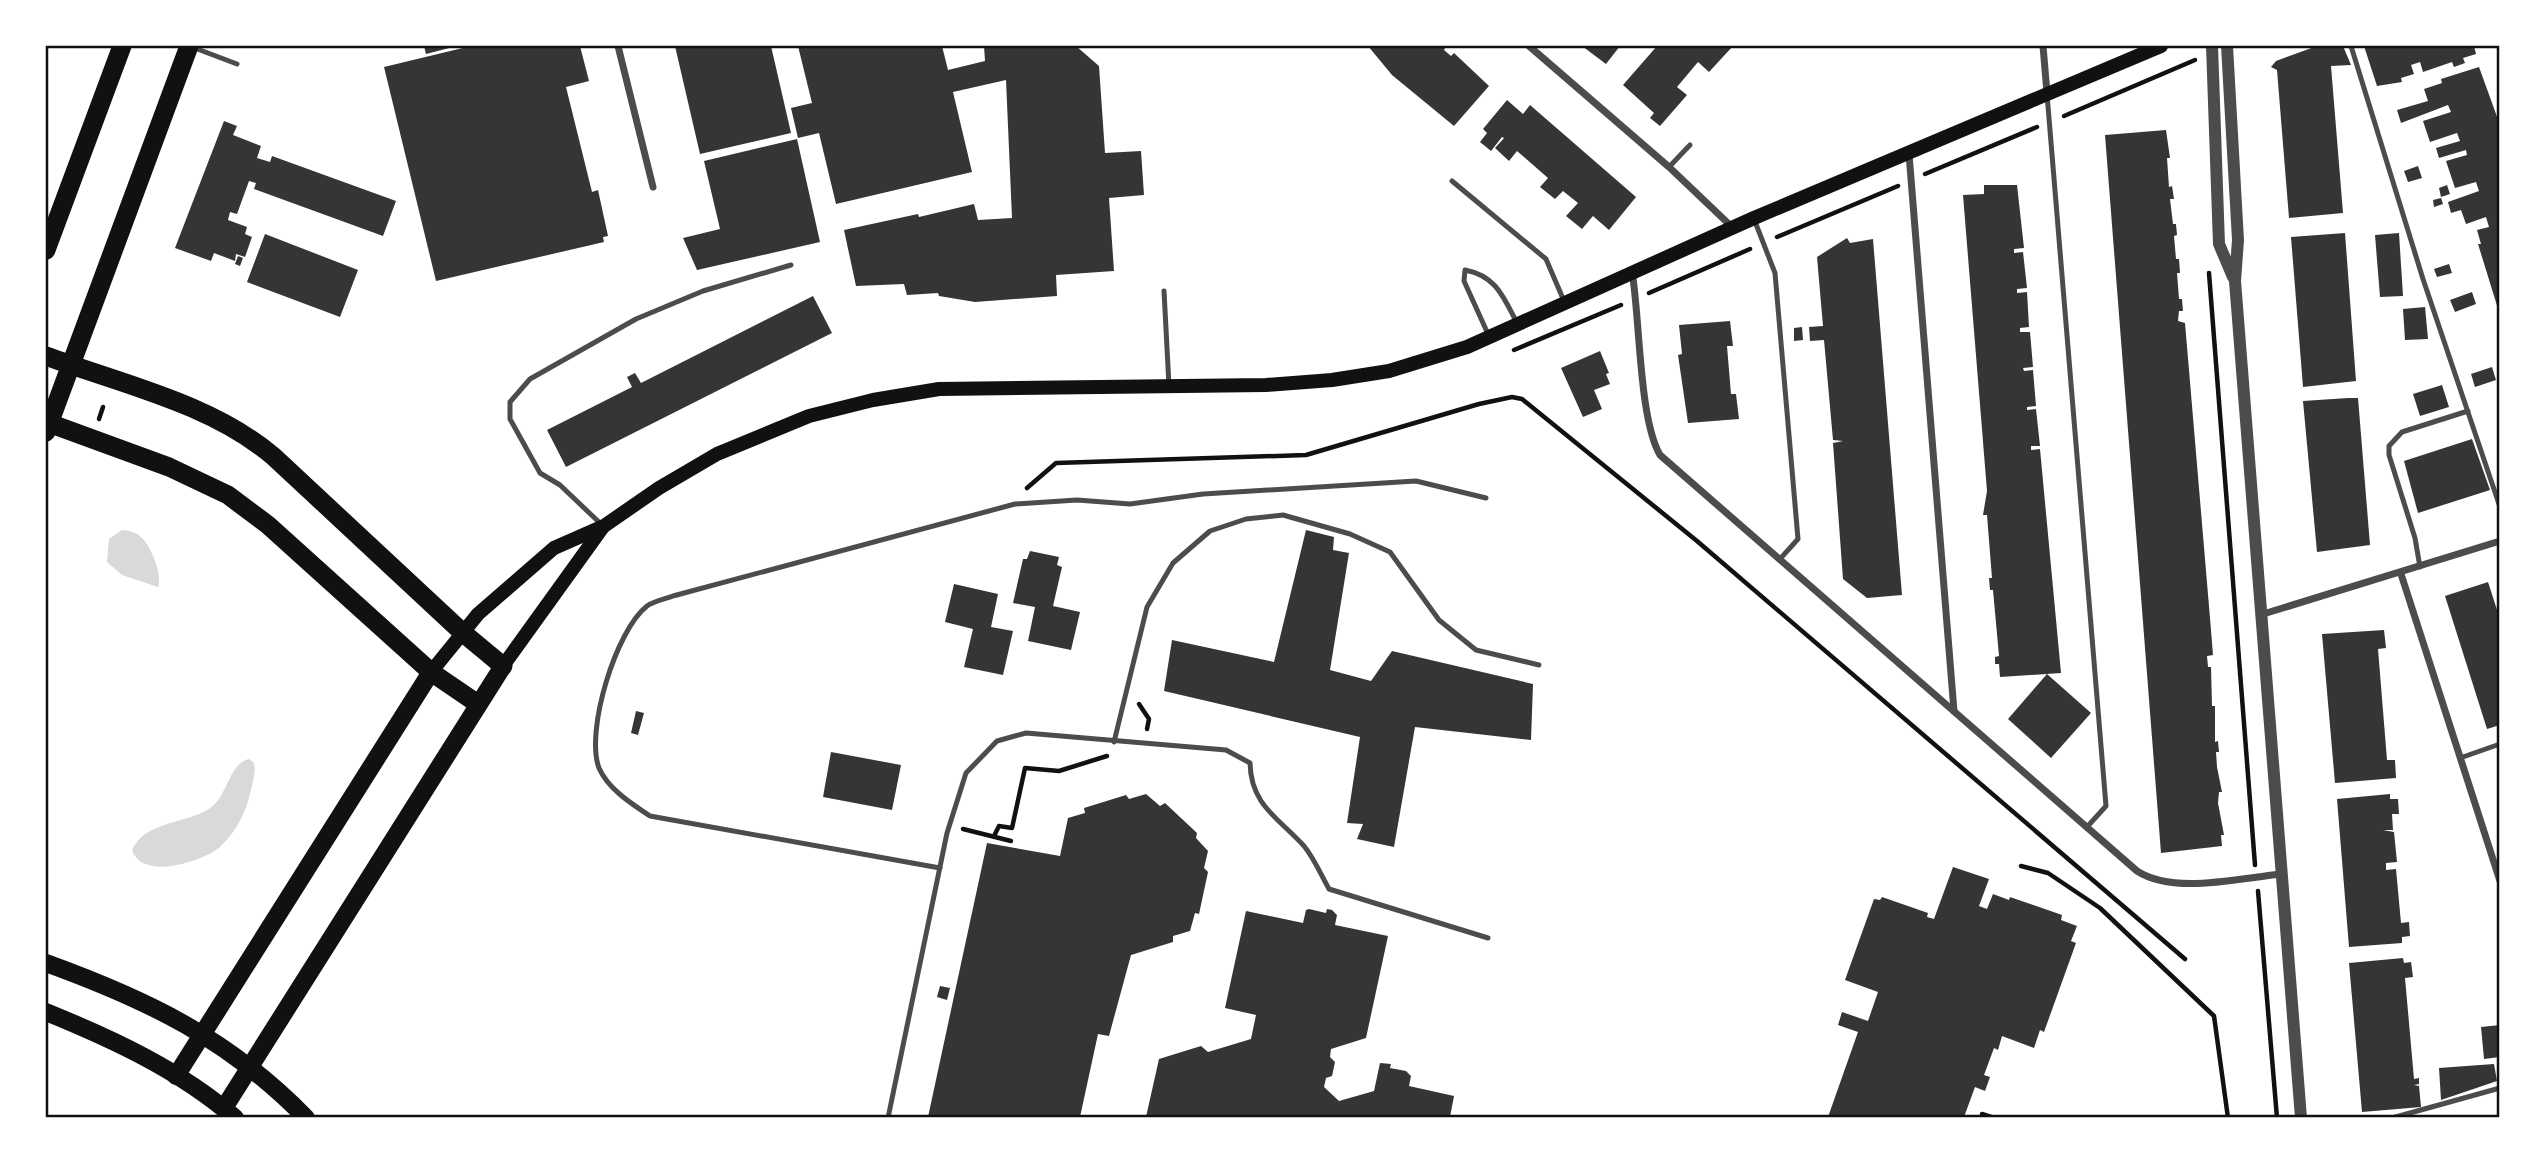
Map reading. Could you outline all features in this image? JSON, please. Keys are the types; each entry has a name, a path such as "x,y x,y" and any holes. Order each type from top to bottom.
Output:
{"highway":[{"path":"46,250 122,46"},
{"path":"189,46 47,426 169,467 228,495 268,525 431,672 478,704"},
{"path":"46,356 195,410 244,434 273,456 462,632 503,666"}],"main road":[{"path":"176,1076 431,672 462,632 506,587 554,548 604,526 659,488 717,454 775,428 841,407 939,389 1266,385 1363,376 1419,364 1490,337 1564,301 1754,218 2161,46"},
{"path":"46,1012 114,1041 176,1076 230,1113 251,1067 478,704 604,526"},
{"path":"46,963 136,997 203,1033 251,1067 306,1118"}],"street":[{"path":"618,46 653,187"},
{"path":"1529,46 1669,167 1732,228"},
{"path":"2043,46 2047,93"},
{"path":"2227,46 2238,240 2235,281 2301,1118"},
{"path":"2211,50 2219,244 2235,281"},
{"path":"1909,153 1954,711"},
{"path":"1632,271 1648,418 1660,455 2137,871 2164,883 2282,874"},
{"path":"2260,615 2401,574 2500,541"},
{"path":"2401,574 2500,881"}],"lane":[{"path":"189,46 237,64"},
{"path":"2351,46 2423,279 2500,507"},
{"path":"2047,93 2106,806 2087,827"},
{"path":"1669,167 1690,145"},
{"path":"1451,181 1546,260 1564,301"},
{"path":"1754,218 1775,273 1798,538 1779,560"},
{"path":"604,526 560,485 540,473 510,419 510,402 530,379 636,319 703,291 790,265"},
{"path":"1490,337 1468,293 1464,281 1465,270 1483,274 1497,289 1517,323"},
{"path":"1164,291 1169,386"},
{"path":"2420,567 2415,538 2389,455 2389,446 2402,432 2468,411"},
{"path":"940,868 650,816 625,800 600,769 593,740 609,676 627,632 648,606 673,596 855,545 1016,504 1077,500 1130,504 1203,494 1416,481 1486,498"},
{"path":"1114,742 1147,607 1173,563 1210,531 1246,519 1283,515 1350,534 1390,552 1439,620 1476,650 1539,665"},
{"path":"888,1118 940,868 966,773 997,741 1026,733 1226,750 1250,763 1251,781 1270,816 1304,847 1329,889 1488,938"},
{"path":"2460,758 2500,744"},
{"path":"2392,1118 2500,1088"}],"path":[{"path":"1656,289 2211,50"},
{"path":"2209,266 2254,850"},
{"path":"1503,355 1609,310"},
{"path":"1016,504 1024,490 1056,463 1306,455 1479,404 1513,397 1522,399 1727,568 2185,959"},
{"path":"98,420 103,407"},
{"path":"995,836 999,826 1012,828 1025,768 1059,771 1143,745 1149,719 1139,704"},
{"path":"959,828 1012,841"},
{"path":"2021,866 2048,873 2100,908 2214,1016 2228,1118"},
{"path":"2260,903 2277,1118"},
{"path":"1982,1114 1994,1118"}],"shaded area":[{"path":"122,530 136,533 146,543 158,570 158,587 122,575 107,562 109,539"},
{"path":"249,759 254,763 255,770 246,806 236,828 220,847 200,858 173,866 147,865 138,859 132,850 146,833 209,809 220,797 237,767"}],"building":[{"path":"424,46 457,46 426,54"},
{"path":"471,46 580,46 589,81 566,87 592,192 598,190 608,236 603,237 604,242 436,281 384,67"},
{"path":"675,46 771,46 791,133 700,154"},
{"path":"798,46 942,46 948,70 985,61 984,46 1076,46 1099,66 1105,153 1141,151 1144,195 1109,198 1114,271 1056,275 1057,296 975,302 939,296 938,293 907,295 904,284 856,286 844,230 974,204 978,220 1012,218 1006,80 953,92 972,172 836,204 819,133 798,138 791,108 812,103"},
{"path":"1368,46 1446,46 1444,50 1451,56 1454,53 1489,86 1454,126 1392,75"},
{"path":"1582,46 1620,46 1606,64"},
{"path":"1657,46 1733,46 1709,72 1698,62 1677,87 1687,95 1660,126 1650,118 1654,113 1623,85"},
{"path":"2317,46 2343,46 2351,65 2331,66 2343,213 2289,218 2277,70 2271,67 2276,61"},
{"path":"2364,46 2474,46 2476,54 2463,58 2465,63 2454,67 2452,62 2423,72 2420,62 2411,65 2414,74 2401,78 2402,82 2377,86"},
{"path":"2479,67 2500,125 2499,312 2478,244 2481,244 2477,230 2489,227 2486,217 2466,224 2461,210 2451,213 2448,202 2479,191 2476,182 2455,188 2446,161 2467,155 2466,150 2439,158 2436,148 2460,141 2457,133 2430,142 2423,121 2451,112 2448,105 2401,123 2397,110 2428,101 2424,89 2442,83 2441,79"},
{"path":"1507,100 1523,114 1530,105 1636,197 1609,230 1593,216 1582,229 1566,216 1578,203 1563,191 1555,199 1540,187 1548,178 1517,151 1509,161 1495,148 1504,138 1502,137 1491,151 1480,142 1487,133 1483,129"},
{"path":"224,121 237,126 233,135 261,146 257,158 270,162 272,156 396,201 383,236 254,189 256,183 249,181 237,214 230,212 228,220 247,227 245,234 252,237 245,257 236,254 235,261 214,253 211,261 175,248"},
{"path":"2166,130 2170,158 2167,158 2169,187 2172,186 2174,199 2170,199 2177,235 2174,236 2176,259 2179,259 2179,299 2182,299 2183,311 2179,311 2178,321 2185,323 2210,618 2213,655 2207,656 2208,667 2211,667 2212,706 2215,706 2215,742 2218,741 2219,752 2216,752 2217,767 2222,792 2219,792 2218,803 2224,835 2221,835 2222,846 2161,853 2105,135"},
{"path":"797,139 820,242 697,270 683,238 720,229 704,161"},
{"path":"2418,166 2422,178 2408,182 2404,171"},
{"path":"1984,185 2017,185 2024,248 2014,249 2014,253 2023,252 2027,288 2017,289 2017,293 2027,292 2029,327 2020,328 2020,332 2030,332 2033,367 2023,368 2024,371 2033,370 2036,406 2027,407 2027,410 2036,409 2040,446 2031,446 2031,450 2040,449 2061,673 2000,677 1999,664 1995,664 1995,657 1999,656 1993,590 1990,590 1989,578 1992,578 1987,515 1983,515 1987,491 1963,195 1984,194"},
{"path":"2447,185 2450,194 2441,197 2439,188"},
{"path":"2441,198 2443,204 2434,207 2433,200"},
{"path":"2345,233 2356,381 2303,387 2291,237"},
{"path":"2399,233 2403,296 2380,297 2375,235"},
{"path":"265,234 358,270 340,317 247,282"},
{"path":"1847,238 1850,243 1873,239 1902,595 1867,598 1843,579 1833,443 1843,441 1833,440 1824,340 1810,341 1809,327 1823,326 1817,257"},
{"path":"238,256 243,258 240,266 235,264"},
{"path":"2449,264 2452,273 2437,277 2434,269"},
{"path":"2472,292 2476,304 2455,312 2450,300"},
{"path":"813,296 832,333 566,467 547,430 632,387 627,377 635,373 641,383"},
{"path":"2425,307 2428,339 2405,340 2403,309"},
{"path":"1730,321 1733,346 1727,346 1731,394 1736,394 1739,419 1688,423 1678,355 1682,354 1679,325"},
{"path":"1802,327 1803,340 1794,341 1794,328"},
{"path":"1600,351 1609,373 1606,374 1610,384 1594,390 1602,409 1583,417 1561,368"},
{"path":"2492,367 2496,380 2475,387 2471,374"},
{"path":"2442,385 2449,407 2420,416 2413,394"},
{"path":"2358,398 2370,545 2317,552 2303,401"},
{"path":"2472,439 2490,490 2418,513 2404,461"},
{"path":"1306,530 1334,537 1333,550 1349,553 1330,670 1371,681 1392,651 1533,684 1531,740 1415,727 1394,847 1357,839 1363,824 1347,823 1360,737 1164,691 1172,640 1274,662"},
{"path":"1030,551 1059,557 1057,565 1062,567 1053,606 1080,612 1071,650 1028,641 1035,607 1013,603 1023,559 1027,559"},
{"path":"2488,582 2500,619 2500,725 2487,729 2445,596"},
{"path":"954,584 998,594 991,627 1013,631 1003,675 964,667 973,629 945,622"},
{"path":"2384,630 2386,648 2378,649 2387,760 2395,760 2396,778 2335,783 2322,634"},
{"path":"2047,674 2091,713 2051,758 2008,719"},
{"path":"636,711 644,713 638,735 631,733"},
{"path":"831,752 901,765 892,810 823,797"},
{"path":"1146,794 1160,806 1165,803 1197,833 1196,838 1208,851 1204,868 1208,872 1199,914 1195,913 1190,931 1173,936 1173,942 1131,955 1109,1036 1098,1034 1080,1117 928,1117 987,843 1060,856 1068,818 1085,813 1084,808 1126,795 1129,799"},
{"path":"2390,794 2390,799 2398,799 2399,814 2392,814 2393,830 2383,830 2394,832 2397,862 2386,863 2386,870 2396,869 2401,923 2409,922 2410,936 2402,937 2402,943 2349,947 2337,799"},
{"path":"1953,867 1989,879 1979,906 1987,909 1993,894 2009,900 2010,897 2062,915 2061,920 2077,926 2071,941 2076,943 2044,1032 2040,1030 2034,1048 2002,1036 1998,1050 1994,1048 1984,1075 1990,1077 1985,1091 1975,1087 1964,1117 1828,1117 1858,1032 1838,1025 1842,1012 1868,1021 1878,992 1845,980 1874,899 1880,900 1882,897 1928,913 1927,917 1934,919"},
{"path":"1327,909 1332,910 1337,915 1335,925 1388,936 1366,1038 1331,1049 1330,1057 1335,1062 1332,1076 1326,1078 1324,1087 1339,1101 1374,1091 1380,1063 1391,1064 1390,1068 1406,1071 1411,1076 1409,1086 1454,1096 1450,1117 1146,1117 1159,1059 1201,1046 1208,1052 1251,1039 1256,1015 1225,1008 1246,911 1303,923 1306,910 1326,913"},
{"path":"2403,958 2404,963 2411,962 2413,977 2405,978 2414,1079 2419,1078 2419,1084 2414,1085 2419,1086 2421,1107 2362,1112 2349,963"},
{"path":"940,986 950,988 947,1000 937,997"},
{"path":"2500,1025 2500,1057 2484,1059 2481,1027"},
{"path":"2494,1064 2497,1081 2441,1100 2439,1068"}]}
